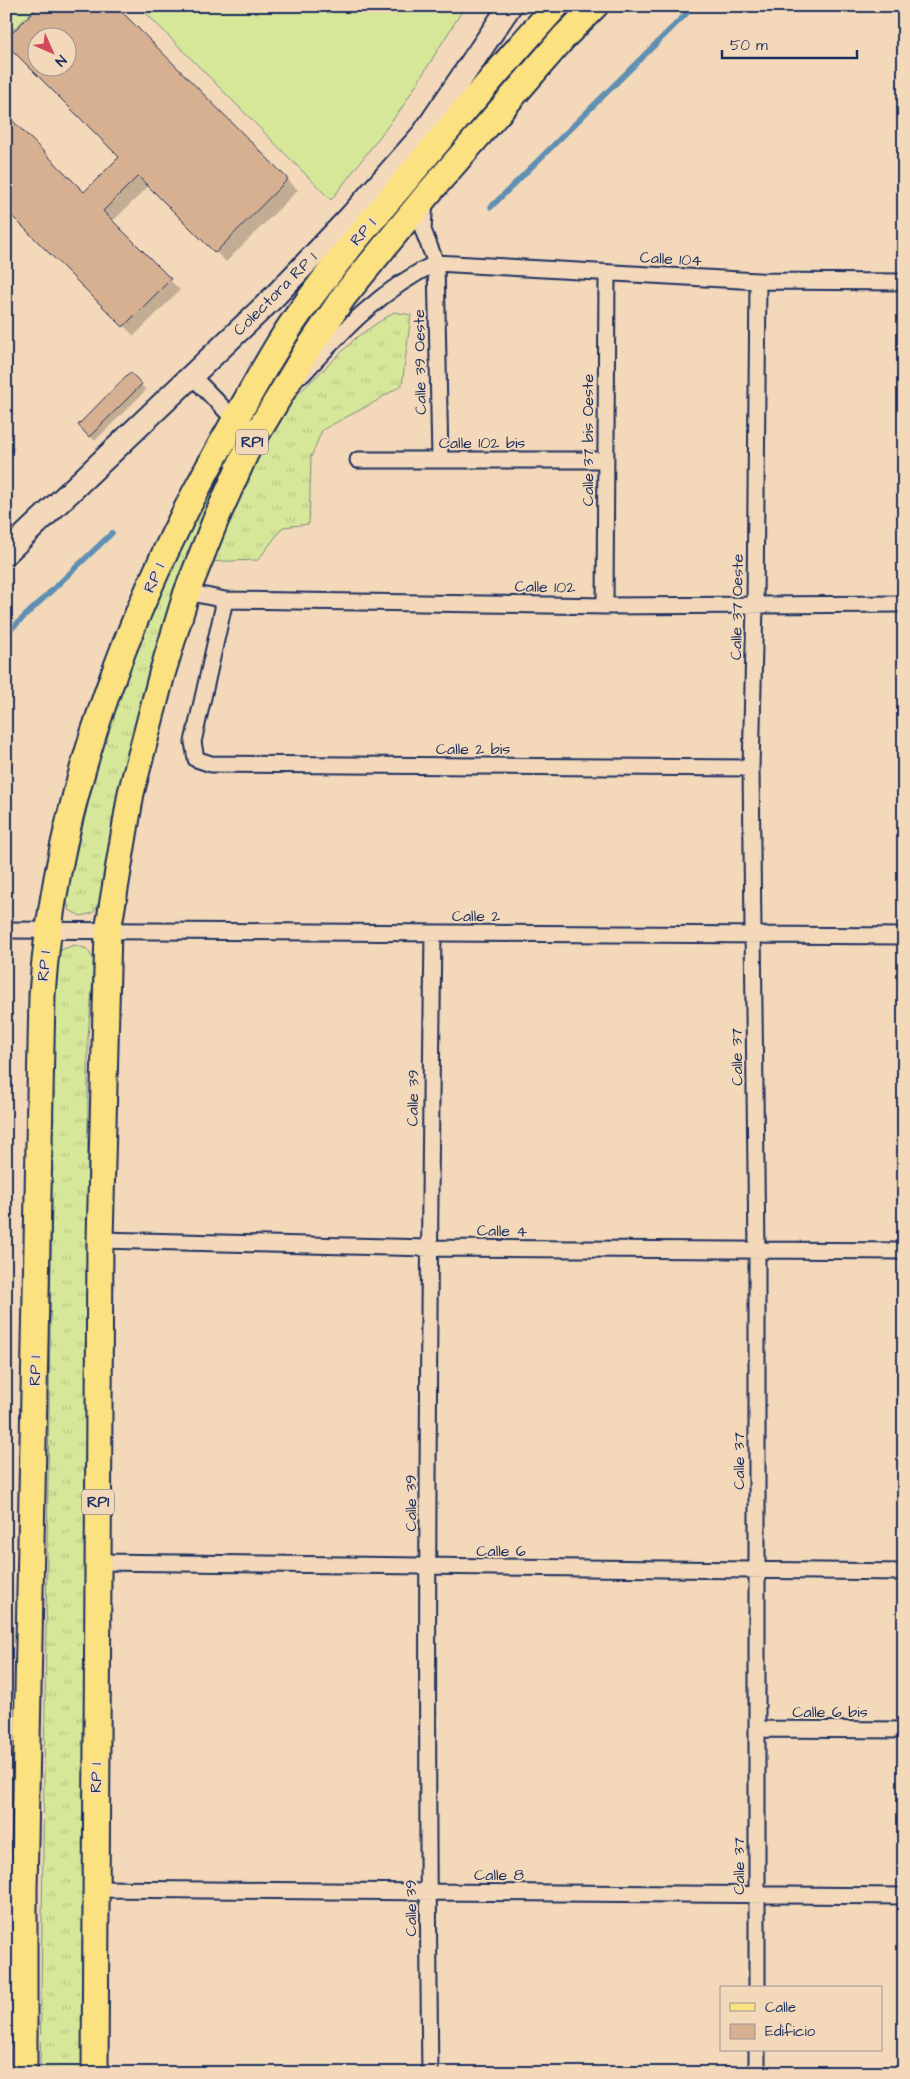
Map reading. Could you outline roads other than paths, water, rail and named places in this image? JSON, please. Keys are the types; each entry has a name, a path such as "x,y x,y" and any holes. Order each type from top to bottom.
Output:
{"main road":[{"name":"Colectora RP 1","path":"6,553 272,299 350,217 424,133 510,6"},
{"name":"RP 1","path":"24,2073 15,1890 42,994 48,931 71,819 86,762 119,662 175,532 207,469 276,349 334,266 492,76 556,6"},
{"name":"RP 1","path":"95,2073 100,1240 108,931 131,793 162,674 187,592 219,511 246,452 344,296 426,196 565,36 595,6"}],"street":[{"path":"426,196 423,230 436,263"},
{"name":"Calle 104","path":"274,406 371,303 413,274 436,263 758,281 904,282"},
{"name":"Calle 39 Oeste","path":"436,263 440,460"},
{"name":"Calle 37 bis Oeste","path":"605,606 607,274"},
{"name":"Calle 37 Oeste","path":"752,935 751,768 755,604 758,281"},
{"path":"192,376 235,420 260,430"},
{"name":"Calle 102 bis","path":"358,460 606,460"},
{"name":"Calle 102","path":"187,592 226,600 605,606 904,604"},
{"name":"Calle 2 bis","path":"226,600 193,742 196,760 211,764 751,768"},
{"name":"Calle 2","path":"6,930 904,936"},
{"name":"Calle 39","path":"430,2073 428,1568 429,1248 433,933"},
{"name":"Calle 37","path":"752,935 758,1251 756,1569 757,1986"},
{"name":"Calle 4","path":"100,1240 429,1248 904,1252"},
{"name":"Calle 6","path":"98,1562 428,1568 756,1569 904,1572"},
{"name":"Calle 6 bis","path":"757,1729 904,1730"},
{"name":"Calle 8","path":"95,1889 904,1896"},
{"path":"757,2052 757,2073"}],"waterway":[{"path":"491,207 694,6"},
{"path":"6,634 112,533"}]}
